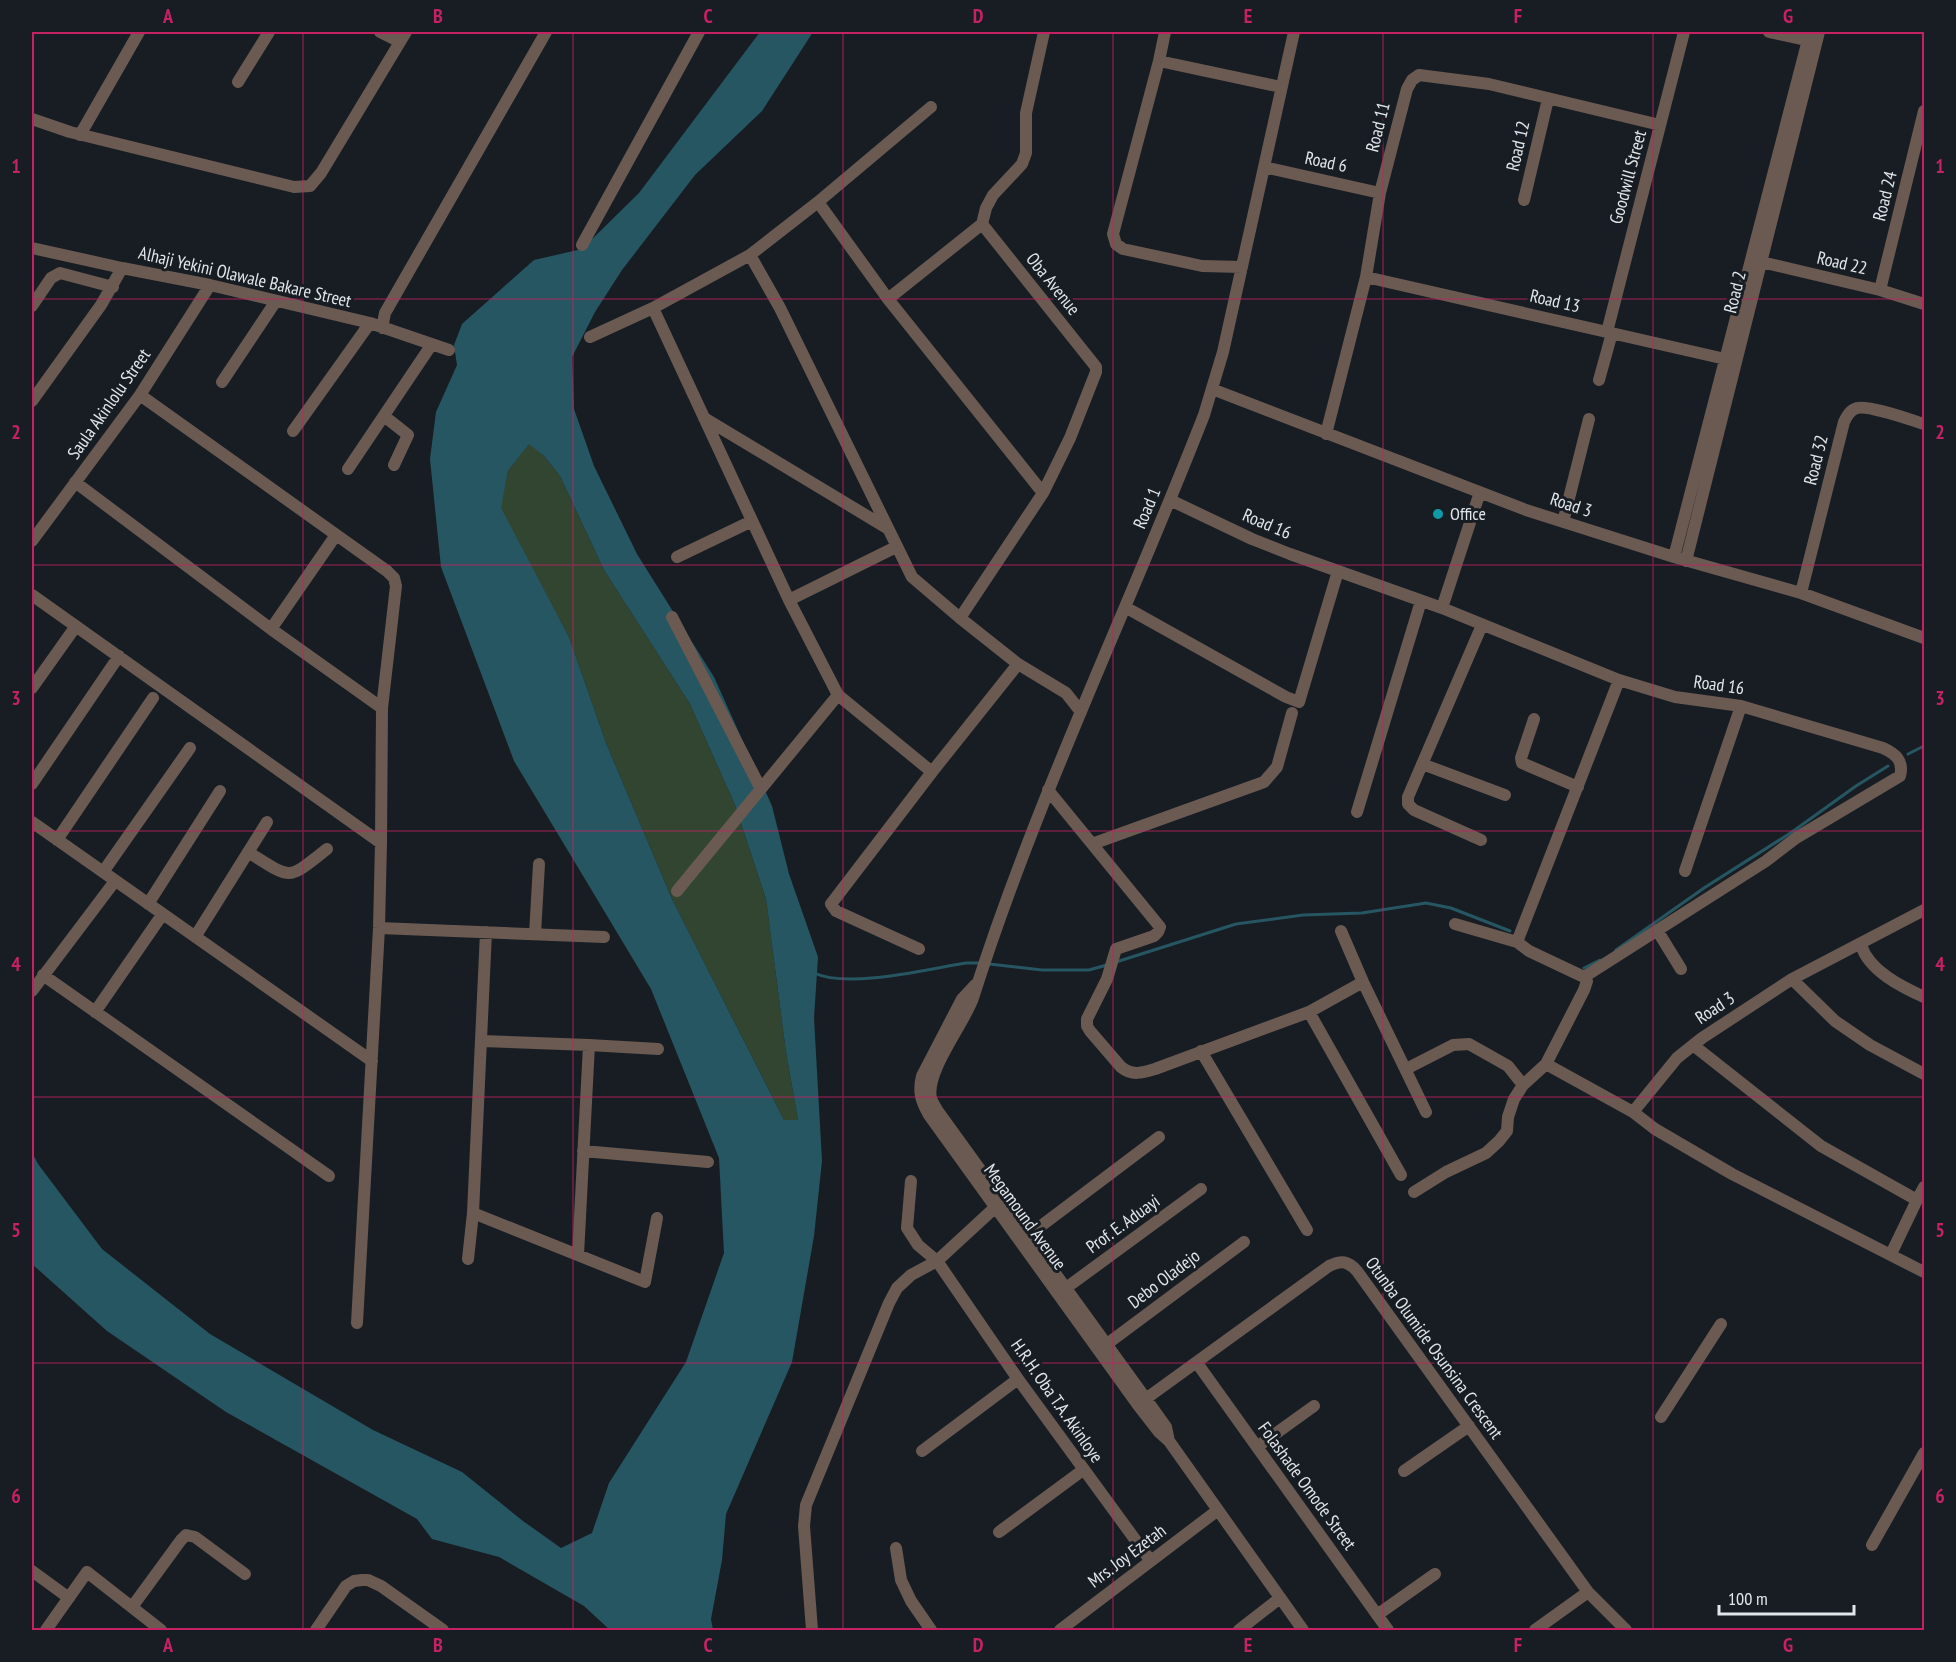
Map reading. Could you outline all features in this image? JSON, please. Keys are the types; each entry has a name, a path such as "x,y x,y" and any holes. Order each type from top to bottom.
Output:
{"street":[{"path":"80,135 139,32"},
{"path":"238,82 269,32"},
{"path":"32,119 80,135 294,187 310,186 321,173 403,37 380,32"},
{"path":"293,431 385,313 546,32"},
{"path":"582,244 699,32"},
{"path":"888,299 982,224 986,208 993,195 1023,164 1026,153 1026,113 1044,32"},
{"path":"1165,32 1113,234 1116,244 1123,249 1202,266 1242,267"},
{"name":"Road 1","path":"967,1000 979,978 1023,851 1204,415 1223,352 1294,32"},
{"name":"Goodwill Street","path":"1599,380 1684,32"},
{"path":"1769,32 1813,36"},
{"name":"Road 2","path":"1680,559 1813,36"},
{"path":"1159,60 1281,87"},
{"name":"Road 11","path":"1326,434 1366,277 1380,193 1407,88 1412,80 1419,75 1490,84 1660,125"},
{"name":"Road 12","path":"1524,200 1548,99"},
{"path":"590,337 653,308 750,255 818,202 931,107"},
{"name":"Road 24","path":"1880,290 1924,111"},
{"name":"Road 6","path":"1263,167 1380,193"},
{"path":"818,202 888,299 1043,493 960,618"},
{"name":"Oba Avenue","path":"982,224 1096,367 1070,438 1043,493"},
{"name":"Alhaji Yekini Olawale Bakare Street","path":"32,248 276,301 376,326 449,350"},
{"path":"750,255 780,308 896,547 915,581 1018,664 1066,693 1080,712"},
{"name":"Road 22","path":"1756,261 1880,290 1924,304"},
{"path":"32,401 113,286 122,268"},
{"path":"32,306 51,278 60,273 113,286"},
{"name":"Road 13","path":"1366,277 1731,361"},
{"name":"Saula Akinlolu Street","path":"32,541 140,395 210,285"},
{"path":"222,382 276,301"},
{"path":"653,308 789,600 838,695 933,772"},
{"path":"348,468 432,344"},
{"name":"Road 3","path":"1212,389 1563,522 1680,559 1801,593 1924,638"},
{"path":"140,395 387,571 396,582 382,708 379,928 357,1323"},
{"name":"Road 32","path":"1801,593 1844,422 1851,411 1859,407 1924,424"},
{"path":"384,416 408,435 394,465"},
{"path":"703,418 887,528"},
{"path":"1563,522 1589,418"},
{"path":"75,482 271,629 382,708"},
{"path":"1442,608 1480,492"},
{"name":"Road 16","path":"1170,500 1252,538 1442,608 1619,680 1675,697 1741,706 1883,748 1892,752 1900,760 1902,768 1900,776 1796,838 1766,861 1584,977"},
{"path":"677,557 752,521"},
{"path":"271,629 336,535"},
{"path":"789,600 896,547"},
{"path":"1125,607 1286,697 1299,702 1338,571"},
{"path":"32,595 381,843"},
{"path":"1357,812 1421,601"},
{"path":"672,617 761,789"},
{"path":"1481,840 1414,810 1408,804 1407,797 1482,625"},
{"path":"32,688 76,626"},
{"path":"32,784 119,656"},
{"path":"919,949 836,911 831,904 1018,664"},
{"path":"1516,942 1619,680"},
{"path":"1066,693 1082,692 1091,687"},
{"path":"677,891 838,695"},
{"path":"57,840 153,698"},
{"path":"1684,871 1741,706"},
{"path":"1092,844 1264,782 1277,767 1292,713"},
{"path":"1534,719 1521,758 1522,763 1578,787"},
{"path":"103,872 190,748"},
{"path":"1422,764 1505,795"},
{"path":"1048,790 1160,927 1154,936 1120,946 1115,952 1110,970 1087,1019 1087,1026 1126,1071 1134,1074 1143,1073 1309,1012 1363,982"},
{"path":"148,904 220,791"},
{"path":"32,822 372,1061"},
{"path":"195,937 267,822"},
{"path":"248,852 281,873 289,875 298,872 327,849"},
{"path":"535,934 539,864"},
{"path":"32,991 115,881"},
{"name":"Road 3","path":"1633,1112 1677,1058 1694,1045 1792,979 1861,945 1924,910"},
{"path":"95,1012 162,915"},
{"path":"1414,1192 1446,1172 1486,1153 1499,1141 1507,1131 1510,1110 1523,1085 1546,1064 1587,981 1584,977 1528,951 1516,942 1455,924"},
{"path":"379,928 604,937"},
{"path":"1657,930 1681,969"},
{"path":"1341,931 1426,1112"},
{"path":"468,1259 473,1213 486,932"},
{"path":"1861,945 1863,953 1876,968 1924,998"},
{"path":"43,975 329,1176"},
{"path":"1792,979 1835,1021 1870,1045 1924,1074"},
{"name":"Megamound Avenue","path":"967,1000 937,1068 931,1088 931,1098 937,1110 999,1203 1142,1402 1166,1427 1169,1441 1303,1630"},
{"path":"1309,1012 1401,1175"},
{"path":"482,1041 658,1049"},
{"path":"1406,1069 1453,1045 1469,1044 1508,1066 1523,1085"},
{"path":"578,1255 589,1045"},
{"path":"1694,1045 1821,1146 1917,1200"},
{"path":"1201,1051 1307,1230"},
{"path":"1546,1064 1633,1112 1655,1129 1732,1174 1924,1272"},
{"path":"1029,1235 1159,1137"},
{"path":"583,1151 708,1162"},
{"name":"H.R.H. Oba T.A. Akinloye","path":"911,1181 907,1228 918,1245 938,1261 1018,1379 1150,1560"},
{"path":"1891,1254 1924,1187"},
{"name":"Prof. E. Aduayi","path":"1066,1288 1201,1189"},
{"path":"812,1630 804,1526 806,1505 889,1303 897,1288 911,1275 938,1261 999,1203"},
{"name":"Megamound Avenue","path":"999,1203 1029,1235 1107,1344 1142,1402"},
{"path":"473,1213 645,1282 657,1218"},
{"name":"Debo Oladejo","path":"1107,1344 1244,1242"},
{"name":"Otunba Olumide Osunsina Crescent","path":"1142,1402 1329,1266 1339,1261 1349,1262 1588,1592 1626,1630"},
{"path":"1662,1417 1721,1324"},
{"name":"Folashade Omode Street","path":"1197,1363 1388,1630"},
{"path":"922,1451 1018,1379"},
{"path":"1257,1447 1314,1406"},
{"path":"1404,1471 1469,1426"},
{"path":"1872,1545 1924,1453"},
{"path":"999,1532 1083,1470"},
{"name":"Mrs. Joy Ezetah","path":"1060,1630 1218,1510"},
{"path":"132,1607 186,1535 195,1538 245,1574"},
{"path":"896,1548 901,1580 911,1601 931,1630"},
{"path":"32,1571 69,1598"},
{"path":"46,1630 87,1572 161,1630"},
{"path":"1377,1616 1436,1574"},
{"path":"316,1630 346,1586 354,1581 362,1580 368,1580 381,1586 443,1630"},
{"path":"1535,1630 1588,1592"},
{"path":"1239,1630 1280,1598"}],"green space":[{"path":"529,443 544,456 560,476 604,570 690,704 735,805 766,899 786,1052 798,1120 784,1120 672,899 606,743 569,637 500,508 508,471"}],"water":[{"path":"760,32 813,32 762,111 695,175 622,270 595,312 572,357 574,409 594,466 637,554 714,677 772,806 789,874 818,957 814,1018 822,1161 814,1236 792,1362 726,1514 722,1560 711,1619 713,1630 610,1630 584,1606 499,1557 432,1539 417,1519 226,1412 107,1331 32,1264 32,1152 38,1164 102,1249 210,1334 373,1430 462,1472 561,1548 592,1533 609,1483 686,1362 724,1253 719,1158 651,989 514,761 441,567 430,459 436,412 457,365 454,345 462,324 534,260 582,249 639,193","holes":["529,444 544,456 560,476 604,570 690,704 735,805 766,899 786,1052 798,1120 784,1120 672,899 606,743 569,637 501,508 508,471"]}],"waterway":[{"path":"1908,754 1924,746"},
{"path":"1616,950 1704,888 1792,832 1888,766"},
{"path":"1116,962 1236,924 1303,915 1362,913 1426,903 1451,908 1510,931"},
{"path":"1584,968 1600,960"},
{"path":"814,973 847,979 867,978 966,963 982,963"},
{"path":"989,964 1042,970 1089,970 1107,965"}],"place":[{"name":"Office","path":"1438,514"}]}
